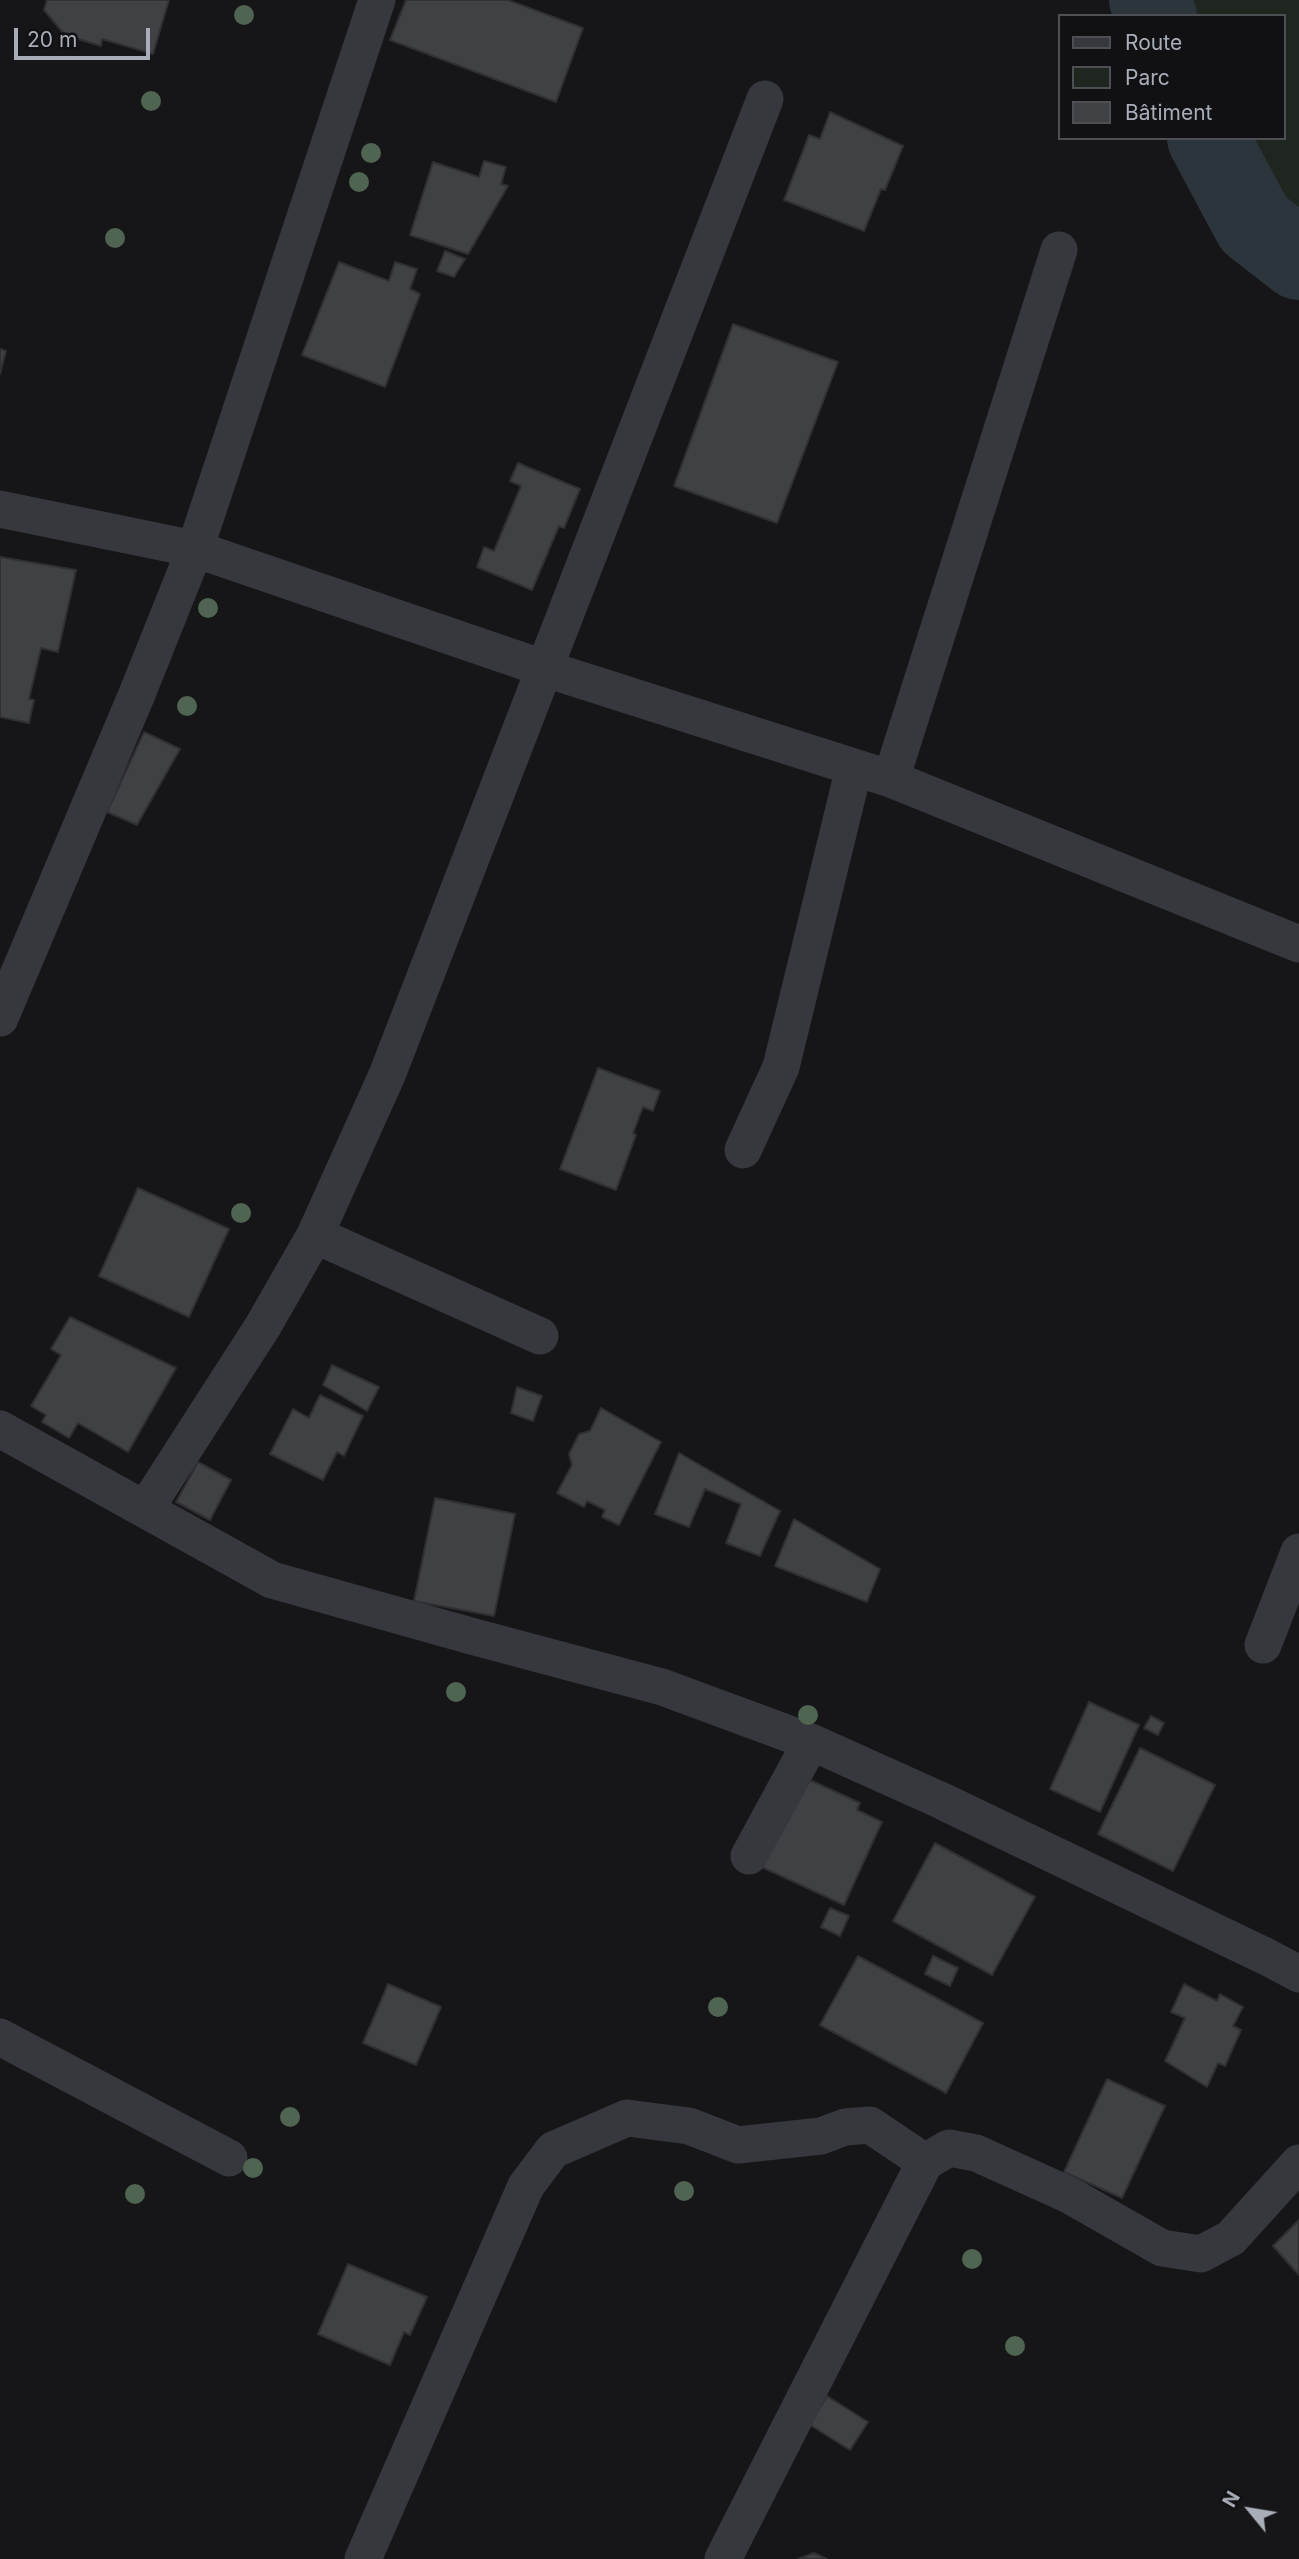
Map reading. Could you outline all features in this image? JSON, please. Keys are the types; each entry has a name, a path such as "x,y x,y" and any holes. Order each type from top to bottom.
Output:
{"street":[{"path":"0,1018 138,694 195,549 377,0"},
{"path":"146,1508 263,1326 314,1235 387,1075 765,99"},
{"path":"891,779 1059,250"},
{"path":"0,509 195,549 543,668 891,779 1299,944"},
{"path":"743,1150 780,1067 854,768"},
{"path":"314,1235 540,1336"},
{"path":"0,1429 272,1580 662,1687 811,1742 952,1806 1267,1956 1299,1974"},
{"path":"1262,1645 1299,1552"},
{"path":"749,1856 811,1742"},
{"path":"0,2037 229,2158"},
{"path":"363,2559 526,2186 552,2150 627,2118 689,2126 738,2145 821,2136 845,2127 870,2125 925,2162"},
{"path":"723,2559 925,2162 949,2148 976,2153 1069,2195 1162,2248 1201,2254 1231,2238 1299,2163"}],"green space":[{"path":"1150,0 1299,0 1299,259 1254,224 1209,140 1285,140 1285,14 1155,14"}],"building":[{"path":"47,0 169,0 153,54 102,39 101,46 65,35 44,10"},
{"path":"406,0 508,0 583,28 556,102 390,40"},
{"path":"830,112 903,146 864,231 784,200 809,135 820,139"},
{"path":"484,161 506,167 501,184 508,186 468,254 410,235 433,162 479,177"},
{"path":"445,251 465,259 454,277 437,271"},
{"path":"339,262 389,281 395,262 417,269 410,289 420,294 385,387 302,355"},
{"path":"733,324 838,362 777,523 674,486"},
{"path":"0,349 6,351 0,374"},
{"path":"518,463 580,489 564,528 559,526 532,590 477,567 484,547 494,551 521,486 510,481"},
{"path":"0,557 76,570 58,652 41,648 29,699 34,700 29,723 0,717"},
{"path":"144,732 180,749 137,825 107,812"},
{"path":"598,1068 660,1091 653,1111 643,1107 616,1190 560,1169"},
{"path":"138,1188 229,1229 189,1317 99,1276"},
{"path":"70,1317 176,1368 128,1452 78,1423 69,1438 42,1422 46,1415 31,1406 61,1355 51,1349"},
{"path":"332,1365 379,1387 367,1411 323,1385"},
{"path":"517,1387 542,1396 533,1421 511,1413"},
{"path":"320,1395 363,1416 344,1456 337,1452 323,1480 270,1454 293,1409 309,1418"},
{"path":"601,1408 661,1442 619,1525 602,1517 605,1510 587,1501 584,1507 557,1493 572,1465 569,1454 579,1434 590,1431"},
{"path":"679,1453 780,1511 760,1556 726,1543 741,1504 705,1489 689,1527 655,1514"},
{"path":"198,1462 231,1480 210,1520 176,1502"},
{"path":"435,1498 515,1514 494,1616 414,1601"},
{"path":"794,1519 880,1569 867,1602 775,1566"},
{"path":"1089,1702 1139,1725 1100,1812 1050,1789"},
{"path":"1151,1716 1164,1723 1158,1735 1144,1728"},
{"path":"1140,1748 1215,1785 1173,1871 1098,1834"},
{"path":"812,1781 860,1803 857,1810 882,1822 844,1905 753,1863 787,1791"},
{"path":"935,1843 1035,1897 992,1975 893,1921"},
{"path":"830,1908 849,1916 840,1936 821,1927"},
{"path":"858,1956 983,2023 946,2093 820,2025"},
{"path":"933,1956 958,1968 950,1986 925,1974"},
{"path":"388,1984 441,2007 416,2065 363,2043"},
{"path":"1184,1984 1217,2001 1220,1994 1243,2007 1233,2026 1241,2030 1225,2066 1218,2063 1207,2087 1165,2061 1185,2018 1171,2012"},
{"path":"1107,2079 1165,2106 1122,2198 1064,2172"},
{"path":"1299,2220 1299,2275 1273,2246"},
{"path":"348,2264 427,2297 410,2335 404,2332 390,2365 318,2334"},
{"path":"827,2396 868,2422 850,2450 810,2425"},
{"path":"814,2553 827,2559 798,2559"}],"waterway":[{"path":"1150,0 1155,14"},
{"path":"1209,140 1254,224 1299,259"}]}
